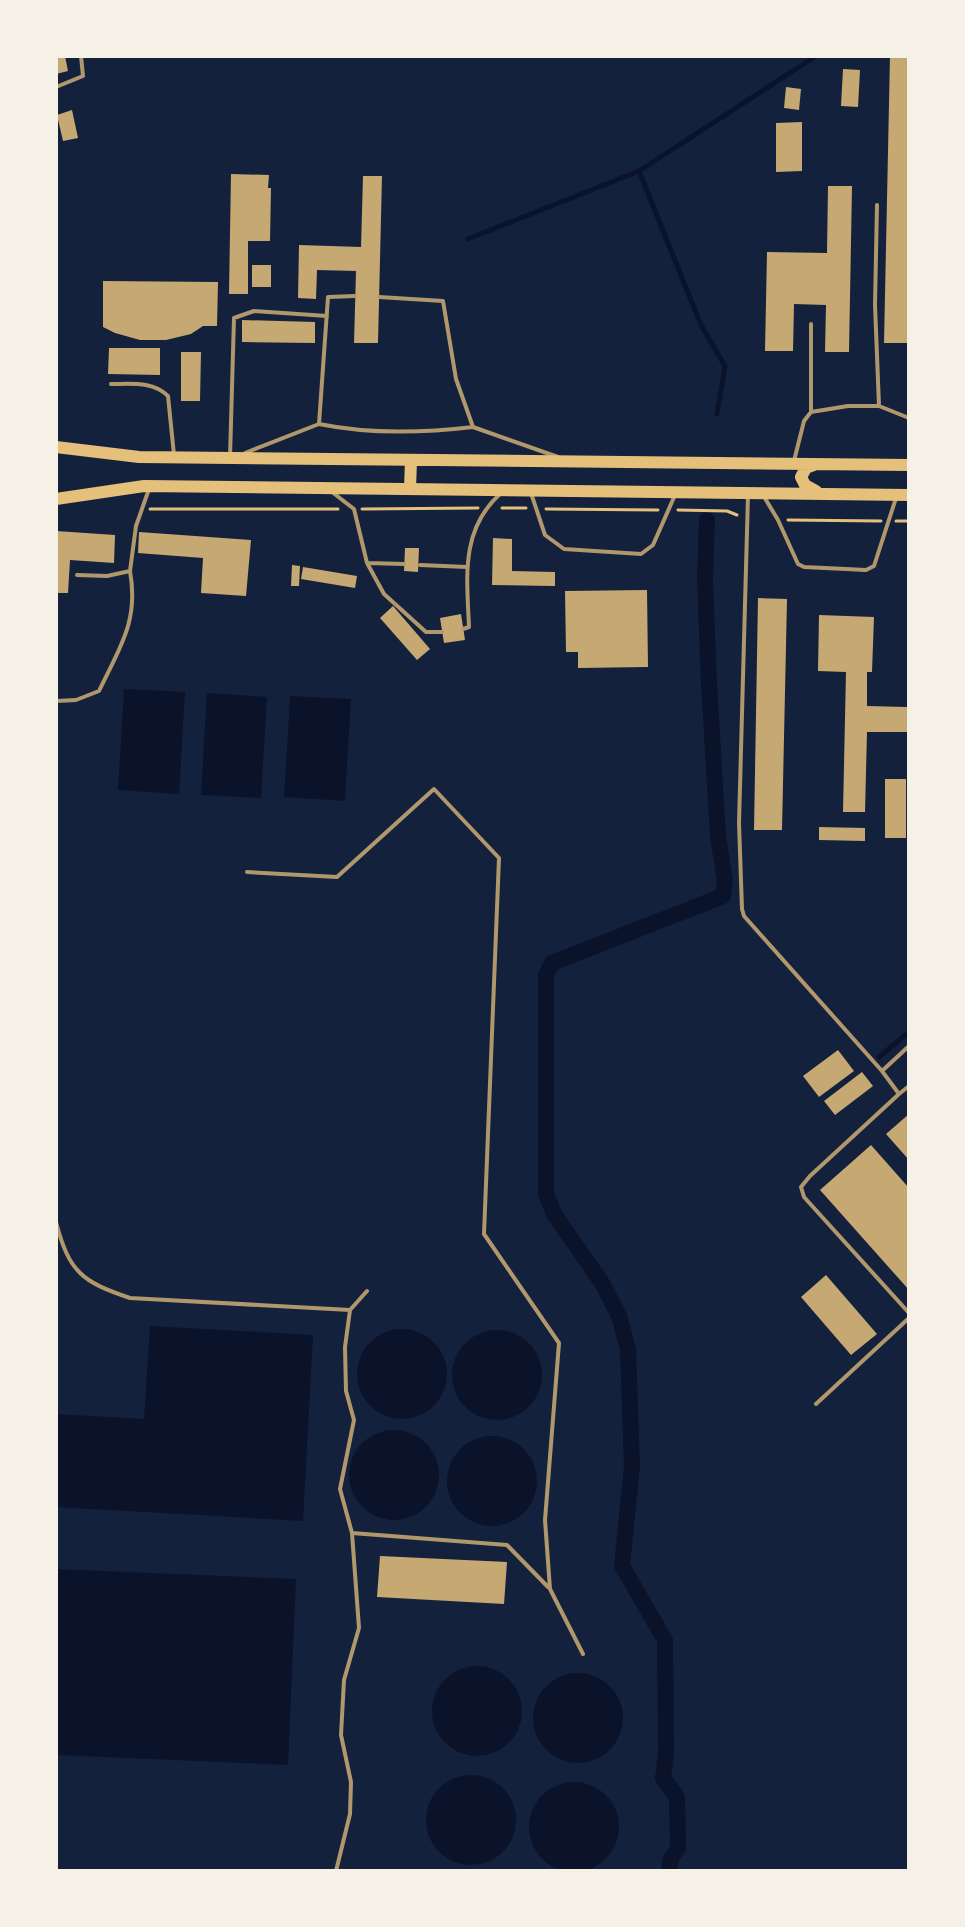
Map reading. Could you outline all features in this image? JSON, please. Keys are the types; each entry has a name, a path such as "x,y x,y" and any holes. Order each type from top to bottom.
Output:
{"highway":[{"path":"56,447 139,457 909,465"},
{"path":"410,489 411,460"},
{"path":"818,464 806,468 801,477 808,488 822,493"},
{"path":"56,499 147,487 903,494"}],"lane":[{"path":"56,87 83,76 81,56"},
{"path":"877,205 875,305 879,406"},
{"path":"319,424 328,297 355,296"},
{"path":"379,297 443,301 456,379 473,427"},
{"path":"327,316 254,311 234,318 232,458 319,424 347,430 473,427 572,461"},
{"path":"794,463 804,421 811,412 811,324"},
{"path":"111,384 159,387 168,396 174,457"},
{"path":"811,412 848,406 879,406 909,418"},
{"path":"56,701 76,700 99,691 130,625 135,595 130,571 136,526 147,487"},
{"path":"326,488 354,509 367,563 384,594 426,632 442,632"},
{"path":"463,629 469,627 467,567 475,524 485,507 504,490"},
{"path":"530,490 545,535 564,549 641,554 653,545 677,492"},
{"path":"755,493 778,520 798,564 804,567 866,570 874,566 903,494"},
{"path":"755,493 739,834 742,909 744,916 899,1094"},
{"path":"367,563 404,564"},
{"path":"420,565 467,567"},
{"path":"77,575 107,576 130,571"},
{"path":"247,872 337,877 434,789 499,858 484,1234 559,1343 545,1520 550,1589"},
{"path":"882,1071 909,1046"},
{"path":"816,1404 909,1315 804,1197 801,1187 909,1086"},
{"path":"56,1222 62,1244 78,1273 98,1287 130,1298 350,1310"},
{"path":"336,1871 350,1814 351,1782 341,1735 344,1680 359,1628 352,1533 340,1489 354,1420 346,1391 345,1347 350,1310 367,1291"},
{"path":"352,1533 507,1545 550,1589 583,1654"}],"water":[{"path":"124,689 185,692 179,794 118,790"},
{"path":"207,693 267,697 261,798 201,795"},
{"path":"290,696 351,699 345,801 284,797"},
{"path":"150,1326 313,1335 303,1521 56,1507 56,1414 144,1419"},
{"path":"393,1329 411,1329 427,1336 440,1349 447,1365 447,1383 440,1399 427,1412 411,1419 393,1419 377,1412 364,1399 357,1383 357,1365 364,1349 377,1336"},
{"path":"488,1330 506,1330 522,1337 535,1350 542,1366 542,1384 535,1400 522,1413 506,1420 488,1420 472,1413 459,1400 452,1384 452,1366 459,1350 472,1337"},
{"path":"385,1430 403,1430 419,1437 432,1450 439,1466 439,1484 432,1500 419,1513 403,1520 385,1520 369,1513 356,1500 349,1484 349,1466 356,1450 369,1437"},
{"path":"483,1436 501,1436 517,1443 530,1456 537,1472 537,1490 530,1506 517,1519 501,1526 483,1526 467,1519 454,1506 447,1490 447,1472 454,1456 467,1443"},
{"path":"56,1569 296,1579 288,1765 56,1755"},
{"path":"468,1666 486,1666 502,1673 515,1686 522,1702 522,1720 515,1736 502,1749 486,1756 468,1756 452,1749 439,1736 432,1720 432,1702 439,1686 452,1673"},
{"path":"569,1673 587,1673 603,1680 616,1693 623,1709 623,1727 616,1743 603,1756 587,1763 569,1763 553,1756 540,1743 533,1727 533,1709 540,1693 553,1680"},
{"path":"462,1775 480,1775 496,1782 509,1795 516,1811 516,1829 509,1845 496,1858 480,1865 462,1865 446,1858 433,1845 426,1829 426,1811 433,1795 446,1782"},
{"path":"574,1782 591,1785 606,1795 616,1810 619,1827 616,1844 606,1859 591,1869 574,1872 557,1869 542,1859 532,1844 529,1827 532,1810 542,1795 557,1785"}],"building":[{"path":"56,56 65,56 68,71 56,74"},
{"path":"890,56 909,56 909,343 884,343"},
{"path":"843,69 860,70 858,107 841,106"},
{"path":"786,87 801,89 799,110 784,108"},
{"path":"72,110 78,138 63,141 57,115"},
{"path":"802,122 802,171 776,172 776,123"},
{"path":"231,174 269,175 268,188 271,188 270,241 248,241 248,294 229,294"},
{"path":"363,176 382,176 378,343 354,343 356,271 317,270 316,299 298,298 299,245 361,247"},
{"path":"828,186 852,186 849,352 825,352 826,305 794,304 793,351 765,351 767,252 827,253"},
{"path":"252,265 271,265 271,287 252,287"},
{"path":"103,281 218,282 217,326 203,326 191,334 166,340 140,340 115,333 103,327"},
{"path":"242,320 315,322 315,343 242,342"},
{"path":"109,348 160,348 160,375 108,374"},
{"path":"181,352 201,352 200,401 181,401"},
{"path":"56,531 115,535 114,563 70,560 68,593 56,593"},
{"path":"139,532 251,540 246,596 201,593 203,558 138,553"},
{"path":"493,538 512,539 512,571 555,572 555,586 492,585"},
{"path":"405,548 419,548 418,572 404,571"},
{"path":"292,565 300,566 299,586 291,586"},
{"path":"303,567 357,576 355,588 301,579"},
{"path":"647,590 648,667 578,668 578,652 566,652 565,591"},
{"path":"758,598 787,599 782,830 754,830"},
{"path":"393,606 430,649 417,660 380,618"},
{"path":"461,614 465,640 444,643 440,618"},
{"path":"819,615 874,617 872,672 867,672 867,706 907,707 907,732 867,732 865,812 843,812 846,672 818,671"},
{"path":"885,779 906,779 906,838 885,838"},
{"path":"819,827 865,828 865,841 819,840"},
{"path":"838,1050 854,1071 819,1097 803,1076"},
{"path":"862,1072 873,1086 835,1115 824,1101"},
{"path":"909,1114 909,1160 886,1134"},
{"path":"871,1145 909,1188 909,1290 820,1190"},
{"path":"826,1275 877,1334 851,1355 801,1297"},
{"path":"380,1556 507,1562 504,1604 377,1597"}],"waterway":[{"path":"468,239 639,171 816,56"},
{"path":"639,171 701,325 725,366 717,414"},
{"path":"669,1871 671,1858 678,1848 677,1797 663,1778 666,1753 665,1640 622,1566 632,1466 628,1349 619,1316 602,1283 554,1214 546,1194 546,975 552,963 723,896 725,881 718,836 709,684 705,579 707,520"},
{"path":"879,1057 909,1032"}]}
